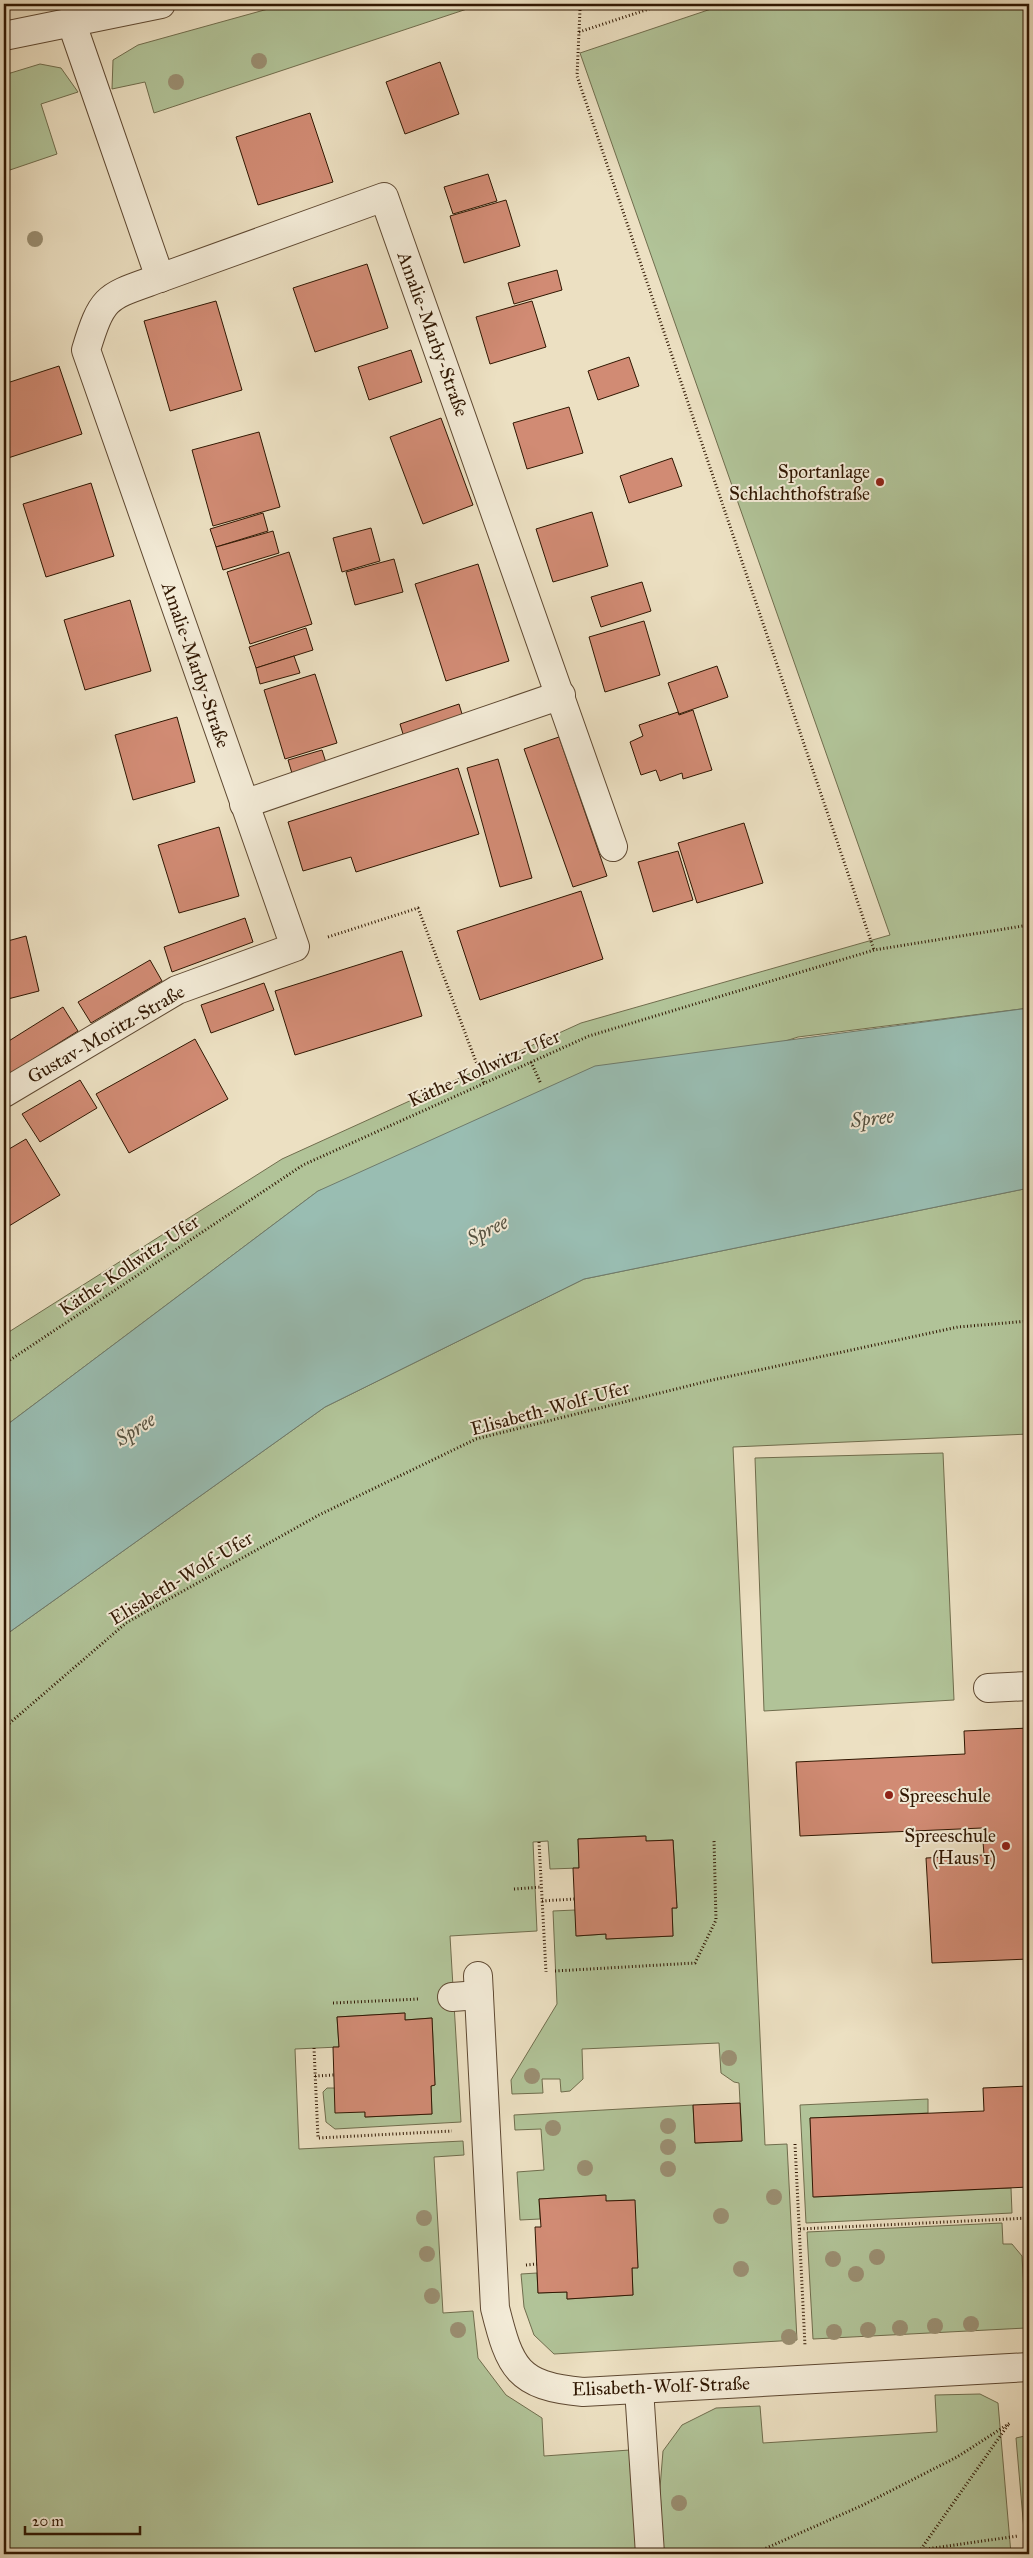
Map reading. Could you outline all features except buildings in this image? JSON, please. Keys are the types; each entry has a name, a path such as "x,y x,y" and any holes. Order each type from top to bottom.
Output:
{"street":[{"path":"4,36 161,4"},
{"path":"71,21 160,278"},
{"name":"Amalie-Marby-Straße","path":"295,947 86,350 97,314 113,295 384,197 613,847"},
{"path":"244,804 561,695"},
{"name":"Gustav-Moritz-Straße","path":"4,1093 177,990 295,947"},
{"path":"988,1688 1029,1686"},
{"name":"Elisabeth-Wolf-Straße","path":"452,1997 478,1986 495,2308 506,2351 525,2377 554,2390 583,2392 1029,2367"},
{"path":"639,2389 650,2554"}],"path":[{"path":"579,32 664,4"},
{"path":"580,10 577,76 874,950"},
{"path":"295,947 418,908 484,1083"},
{"name":"Käthe-Kollwitz-Ufer","path":"4,1364 303,1165 589,1036 874,950 1029,925"},
{"path":"531,1062 541,1084"},
{"name":"Elisabeth-Wolf-Ufer","path":"4,1728 126,1623 319,1515 476,1439 708,1381 958,1327 1029,1321"},
{"path":"555,1971 695,1963 716,1920 714,1840"},
{"path":"539,1842 546,1972"},
{"path":"514,1889 542,1887"},
{"path":"542,1901 574,1899"},
{"path":"332,2003 452,1997"},
{"path":"314,2048 318,2138 460,2130"},
{"path":"315,2076 334,2075"},
{"path":"795,2144 806,2352"},
{"path":"800,2229 1029,2218"},
{"path":"528,2264 537,2264"},
{"path":"753,2554 863,2505 948,2462 1010,2423 920,2550"},
{"path":"891,2554 1018,2536"}],"green space":[{"path":"286,4 482,4 154,113 145,82 112,89 113,60 138,45"},
{"name":"Sportanlage Schlachthofstraße","path":"726,4 1029,4 1029,1008 798,1037 318,1191 4,1427 4,1335 282,1159 581,1023 890,935 580,53"},
{"path":"40,64 61,68 78,92 41,104 57,154 4,172 4,75"},
{"path":"1029,1188 1029,1434 733,1447 765,2145 787,2144 797,2340 554,2354 534,2335 524,2307 521,2274 537,2273 538,2293 567,2292 567,2299 633,2295 632,2268 638,2267 634,2200 606,2201 605,2195 539,2199 540,2219 520,2220 517,2172 544,2170 541,2129 515,2130 514,2115 693,2105 695,2143 742,2141 739,2083 734,2082 721,2073 719,2043 582,2049 583,2079 570,2091 561,2092 560,2079 542,2079 543,2093 512,2094 511,2080 557,2004 553,1911 575,1910 577,1936 606,1934 606,1939 673,1936 672,1908 677,1908 673,1840 646,1841 645,1836 578,1839 579,1868 550,1869 548,1841 533,1842 537,1931 450,1936 461,2122 335,2129 326,2122 323,2092 327,2088 335,2088 365,2112 365,2117 432,2114 431,2086 435,2085 432,2018 405,2020 405,2013 337,2017 339,2047 295,2049 299,2149 463,2141 464,2155 434,2157 443,2313 473,2311 478,2358 506,2395 542,2418 544,2456 630,2450 642,2554 4,2554 4,1636 325,1407 584,1279"},
{"path":"943,1453 954,1700 764,1711 755,1458"},
{"path":"928,2099 928,2113 810,2118 814,2197 1011,2188 1012,2213 806,2223 800,2105"},
{"path":"1002,2223 1003,2244 1012,2244 1022,2256 1026,2328 813,2339 807,2232"},
{"path":"980,2394 998,2403 1011,2554 663,2554 660,2488 663,2451 682,2425 716,2408 760,2406 763,2443 937,2432 935,2395"},
{"path":"1029,2435 1029,2554 1026,2554 1016,2438"}],"water":[{"name":"Spree","path":"1029,1008 1029,1188 584,1279 325,1407 4,1636 4,1427 318,1191 595,1066"}],"place":[{"name":"Sportanlage Schlachthofstraße","path":"880,482"},
{"name":"Spreeschule","path":"889,1795"},
{"name":"Spreeschule (Haus 1)","path":"1006,1846"}]}
